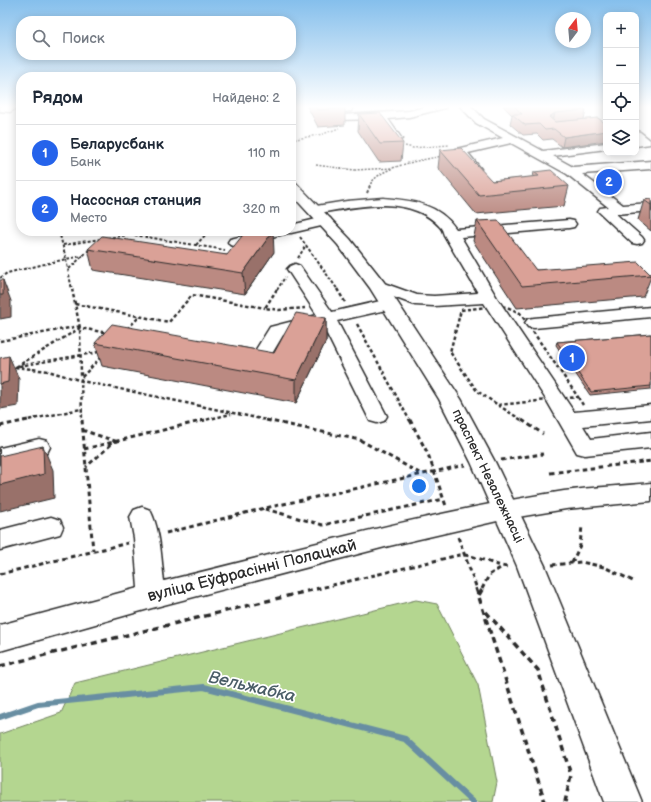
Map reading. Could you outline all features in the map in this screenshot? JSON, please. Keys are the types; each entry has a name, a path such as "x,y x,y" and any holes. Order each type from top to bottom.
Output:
{"main road":[{"name":"праспект Незалежнасці","path":"296,191 344,242 383,295 450,399 506,510 517,567 623,802"}],"street":[{"path":"483,179 460,151 493,143"},
{"path":"522,143 572,171 619,209"},
{"path":"542,154 603,146"},
{"path":"572,171 651,165"},
{"path":"296,226 320,216 369,202 400,203 417,207 438,218 445,224 489,298 585,447 651,440"},
{"path":"637,240 605,211 651,207"},
{"path":"451,234 569,224"},
{"path":"233,245 264,236"},
{"path":"295,269 327,317 377,416"},
{"path":"223,351 260,358 276,331 350,312 383,295 415,300 434,301 489,298"},
{"path":"534,323 651,312"},
{"path":"568,420 651,412"},
{"path":"0,456 39,447"},
{"name":"вуліца Еўфрасінні Полацкай","path":"0,638 152,596 389,536 506,510 566,500 651,492"},
{"path":"0,540 51,527"},
{"path":"144,528 152,596"}],"path":[{"path":"400,144 413,148 450,145 460,151"},
{"path":"316,164 355,170 376,170 396,167 460,151"},
{"path":"369,202 367,193 368,185 375,177 396,167"},
{"path":"60,236 80,327 82,379 80,409 93,551"},
{"path":"63,245 118,236"},
{"path":"141,236 223,250 233,245"},
{"path":"196,246 205,236"},
{"path":"295,236 333,282 428,454 485,612 545,802"},
{"path":"97,243 101,239"},
{"path":"68,269 92,247"},
{"path":"0,278 7,273 66,258 83,256"},
{"path":"75,304 169,322 192,295 265,308"},
{"path":"125,331 139,316"},
{"path":"16,367 80,327"},
{"path":"0,340 80,327 114,334"},
{"path":"8,368 101,351"},
{"path":"82,379 102,355"},
{"path":"16,367 48,370 233,413 360,440 422,474"},
{"path":"498,405 543,434"},
{"path":"0,426 80,409"},
{"path":"84,449 233,413"},
{"path":"82,430 115,441"},
{"path":"86,467 115,441"},
{"path":"0,574 93,551 144,528 265,508 434,471 483,462 543,454"},
{"path":"550,473 651,461"},
{"path":"265,508 323,525 444,499"},
{"path":"572,563 578,555 581,543 582,526"},
{"path":"0,666 437,559 464,554 517,567"},
{"path":"479,596 489,575 517,567 581,562 604,567 634,581"},
{"path":"485,612 538,670 571,776 565,802"}],"green space":[{"path":"416,600 437,604 478,685 497,782 493,802 0,802 0,734 61,713 75,683"}],"building":[{"path":"461,148 492,181 539,176 534,172 551,170 569,186 479,195 440,150"},
{"path":"651,199 651,205 644,200"},
{"path":"498,220 536,270 638,262 651,275 522,286 477,221"},
{"path":"102,236 227,255 242,236 269,236 243,273 88,249"},
{"path":"0,280 3,280 3,295 0,295"},
{"path":"296,313 326,318 296,380 95,343 112,324 274,353"},
{"path":"651,334 651,386 591,392 557,342"},
{"path":"9,356 8,382 0,384 0,358"},
{"path":"43,446 44,474 0,485 0,456"}],"waterway":[{"name":"Вельжабка","path":"0,717 38,704 204,687 405,739 473,802"}],"place":[{"name":"Насосная станция","path":"609,182"},
{"name":"Беларусбанк","path":"572,358"}]}
